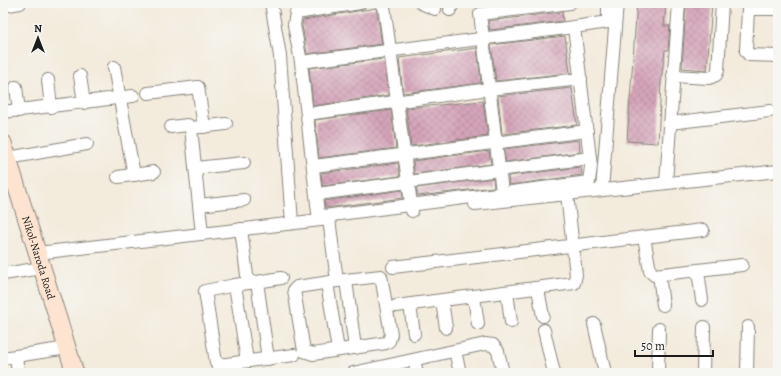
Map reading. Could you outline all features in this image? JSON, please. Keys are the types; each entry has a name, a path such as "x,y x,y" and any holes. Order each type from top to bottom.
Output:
{"main road":[{"name":"Nikol-Naroda Road","path":"4,149 75,373"}],"street":[{"path":"3,6 20,3"},
{"path":"271,3 280,56 292,223"},
{"path":"360,3 296,13 294,25 301,62 314,166 318,213 324,216 411,208"},
{"path":"381,3 384,6 411,208"},
{"path":"421,3 435,9"},
{"path":"503,196 480,14 570,3"},
{"path":"301,62 482,37 608,22 608,3"},
{"path":"602,190 618,3"},
{"path":"666,182 679,3"},
{"path":"673,76 709,78 716,75 718,70 722,3"},
{"path":"778,9 748,9 746,51 749,55 778,56"},
{"path":"3,274 40,261 202,234 503,196 589,182 590,158 574,27"},
{"path":"114,67 134,175"},
{"path":"80,76 84,103"},
{"path":"307,114 489,89 581,79"},
{"path":"48,80 51,107"},
{"path":"16,87 19,111"},
{"path":"148,93 198,87 204,127"},
{"path":"3,112 133,96"},
{"path":"670,123 770,111"},
{"path":"171,127 188,125 191,128 226,124"},
{"path":"191,128 202,234"},
{"path":"314,166 587,131"},
{"path":"4,149 87,144"},
{"path":"317,194 590,158"},
{"path":"195,168 244,163"},
{"path":"503,196 567,194 666,182 778,171"},
{"path":"118,177 154,172"},
{"path":"396,306 538,289 574,283 576,275 567,194"},
{"path":"199,205 244,200"},
{"path":"330,219 337,281 338,350"},
{"path":"241,229 268,359"},
{"path":"393,267 703,230"},
{"path":"644,237 650,271 654,275 658,276 742,265"},
{"path":"698,271 702,300"},
{"path":"381,276 391,334 389,341 386,343 355,348 313,354 304,351 294,292 297,287 381,276"},
{"path":"658,276 663,305"},
{"path":"281,278 205,291 216,363 219,365 294,355"},
{"path":"337,281 355,348"},
{"path":"235,285 247,361"},
{"path":"538,289 543,316"},
{"path":"507,292 511,322"},
{"path":"474,297 478,324"},
{"path":"442,301 446,328"},
{"path":"410,304 414,334"},
{"path":"594,324 605,373"},
{"path":"703,373 704,327"},
{"path":"747,373 748,327"},
{"path":"658,373 659,329"},
{"path":"544,330 554,373"},
{"path":"353,373 376,371 414,360 485,344 493,345 498,351 503,373"},
{"path":"3,358 68,348"},
{"path":"455,351 460,373"},
{"path":"16,356 18,373"},
{"path":"414,360 417,373"}],"building":[{"path":"637,3 666,3 664,26 670,26 668,50 665,50 661,81 658,143 627,141"},
{"path":"686,3 712,3 707,70 682,68"},
{"path":"376,8 382,44 307,54 302,25 303,20"},
{"path":"562,12 563,21 490,30 488,21"},
{"path":"565,36 570,73 496,81 491,45"},
{"path":"477,48 481,83 403,93 399,58"},
{"path":"384,59 389,95 313,106 309,68"},
{"path":"572,88 577,125 502,134 498,96"},
{"path":"483,101 488,136 411,146 406,108"},
{"path":"391,110 396,148 319,158 315,120"},
{"path":"579,140 580,152 506,162 504,149"},
{"path":"489,151 491,164 414,174 413,161"},
{"path":"398,163 400,176 322,186 321,173"},
{"path":"581,167 582,175 509,185 508,176"},
{"path":"493,178 494,187 418,196 416,188"},
{"path":"402,190 403,198 325,208 324,201"}]}
